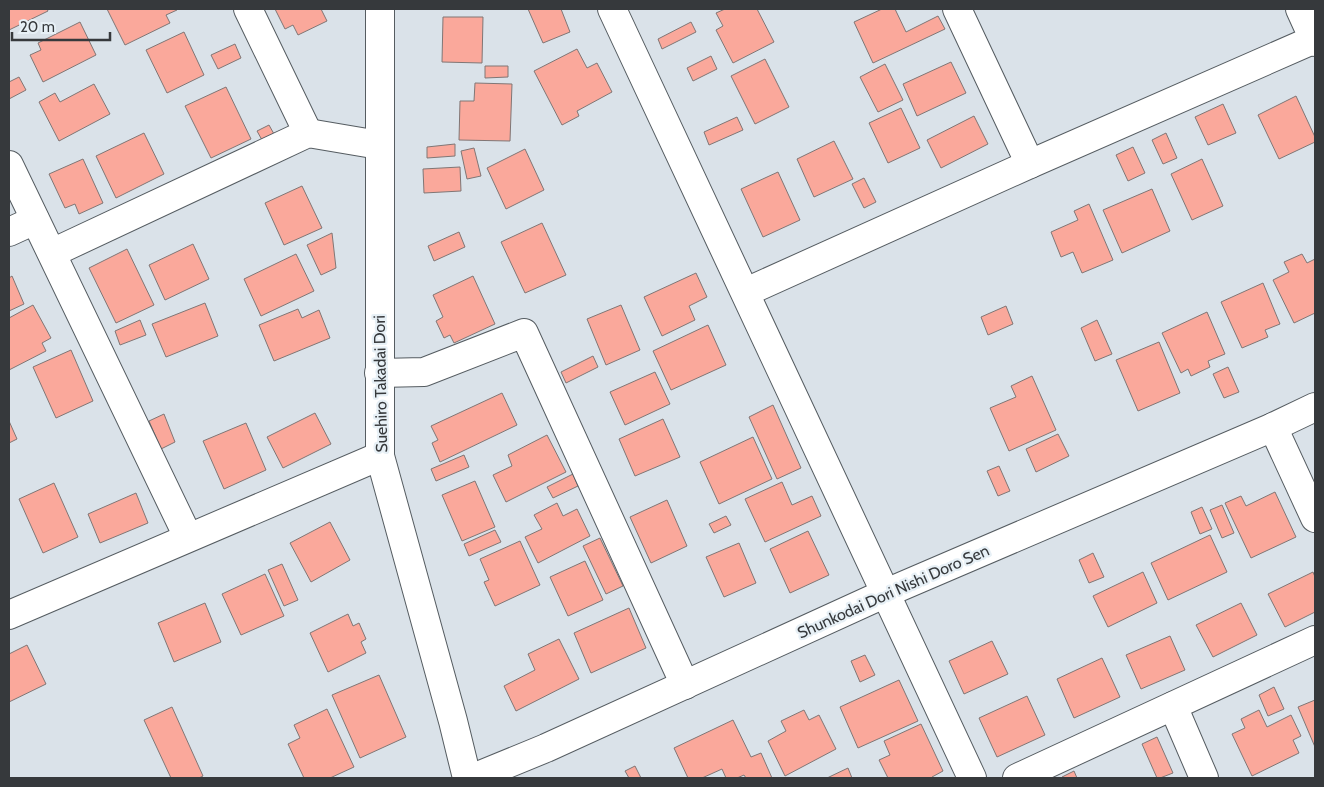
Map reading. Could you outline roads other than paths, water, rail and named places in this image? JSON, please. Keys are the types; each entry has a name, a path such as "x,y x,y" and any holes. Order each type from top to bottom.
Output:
{"street":[{"path":"248,9 308,133"},
{"name":"Suehiro Takadai Dori","path":"380,9 380,456 467,778"},
{"path":"612,9 972,778"},
{"path":"958,9 1030,164"},
{"path":"746,292 1030,164 1315,40 1300,9"},
{"path":"52,253 308,133 379,145"},
{"path":"9,166 188,537"},
{"path":"9,232 35,220"},
{"path":"380,373 424,372 524,333 685,685"},
{"name":"Shunkodai Dori Nishi Doro Sen","path":"473,778 546,748 886,593 1273,427 1315,407"},
{"path":"1273,427 1315,518"},
{"path":"9,614 380,456"},
{"path":"1016,778 1315,640"},
{"path":"1173,706 1204,778"}]}
